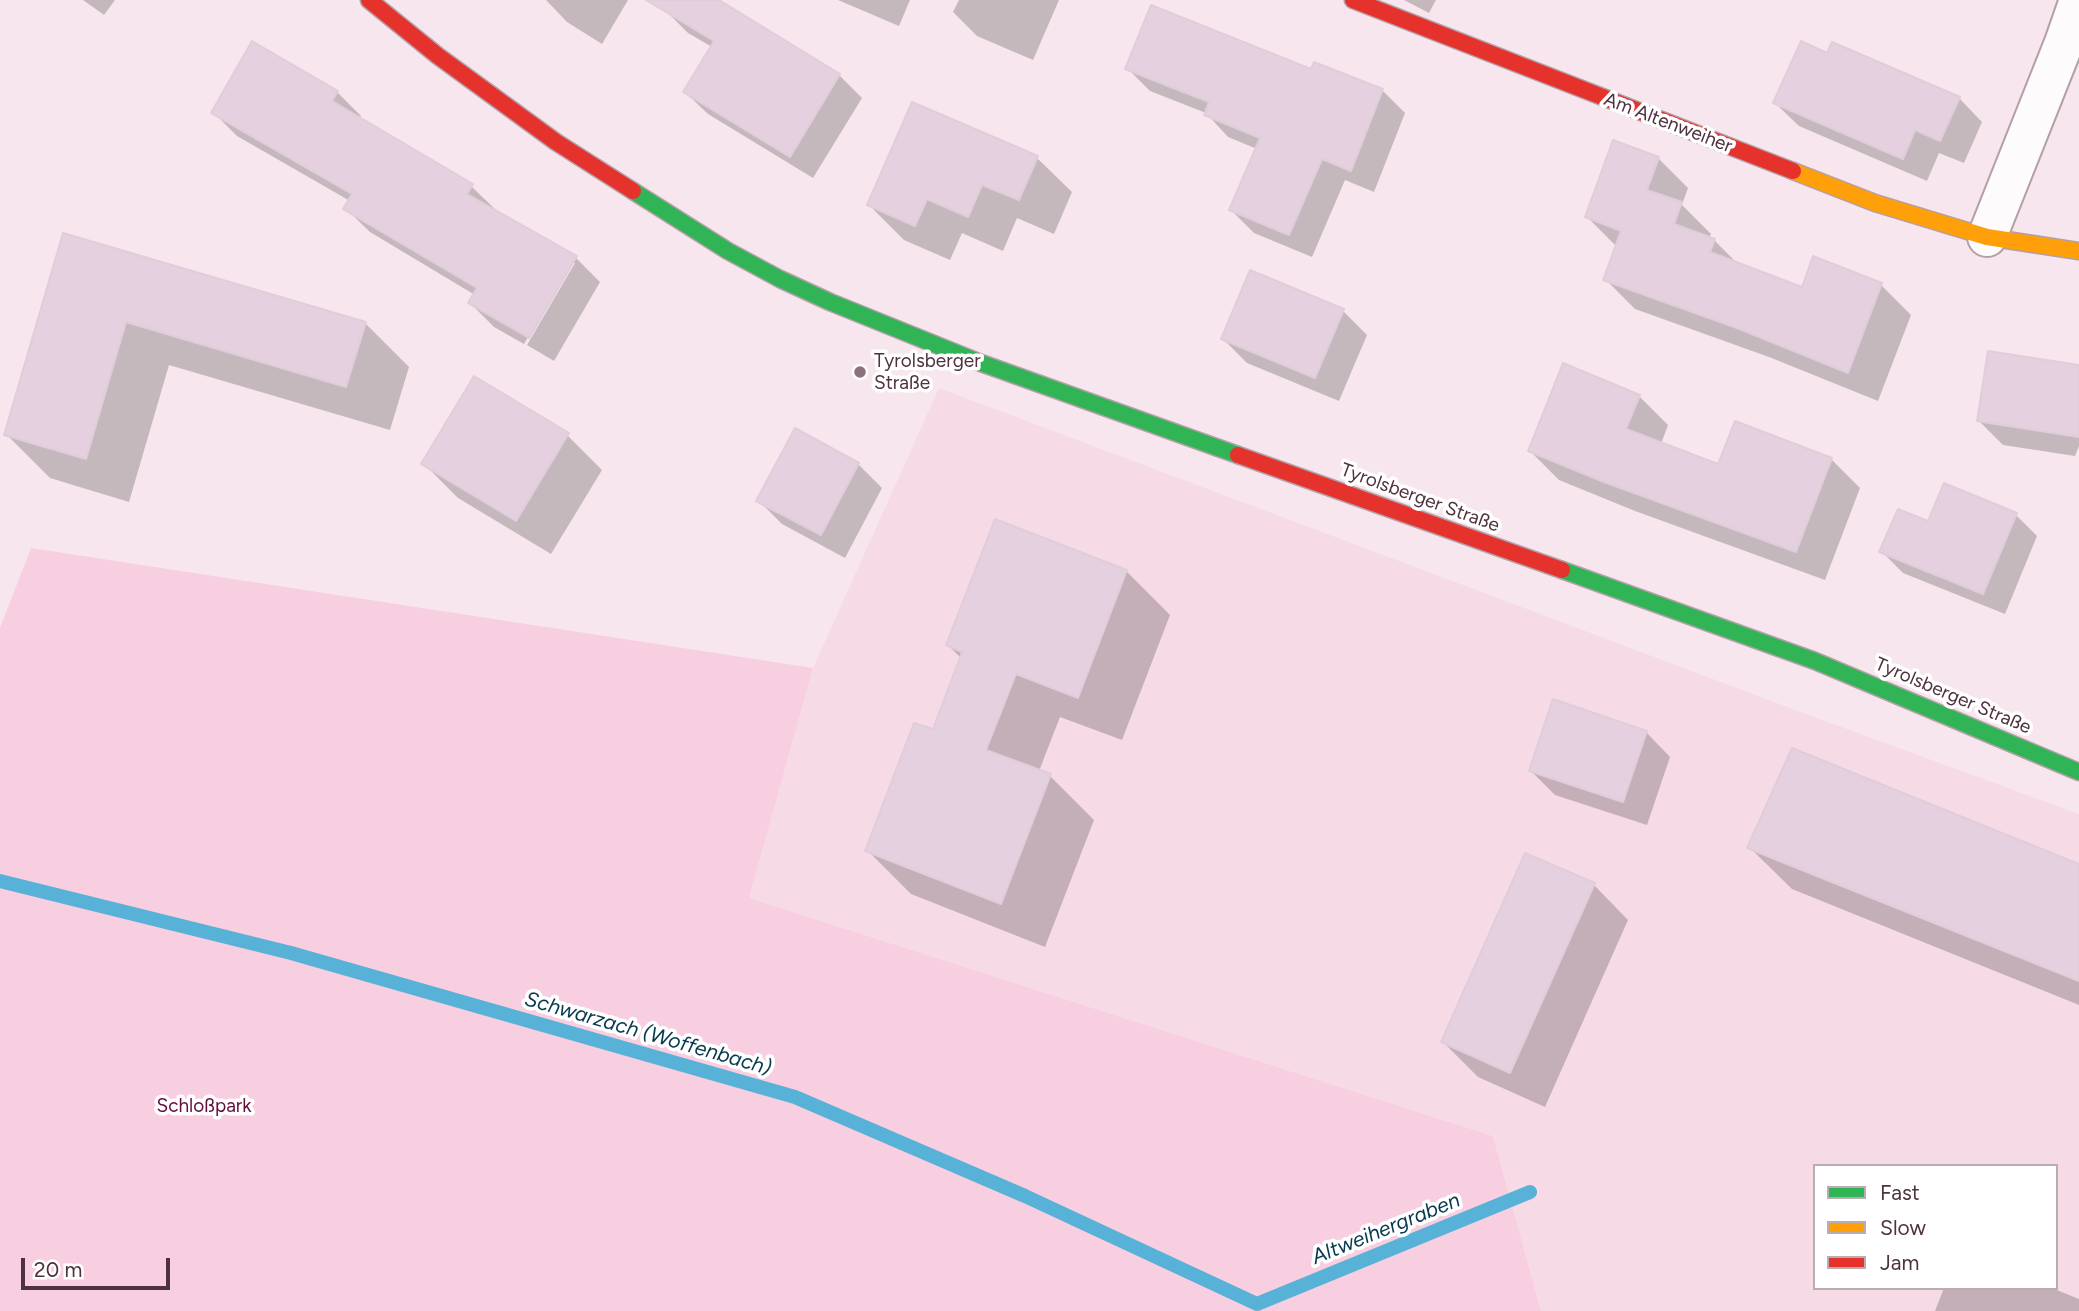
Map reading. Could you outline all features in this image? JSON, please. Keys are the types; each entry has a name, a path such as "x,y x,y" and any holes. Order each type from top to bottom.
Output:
{"street":[{"name":"Tyrolsberger Straße","path":"369,0 438,56 556,142 728,251 830,302 981,363 1815,661 2079,772"},
{"name":"Am Altenweiher","path":"1353,0 1875,203 1987,237 2079,251"},
{"path":"1987,237 2079,0"}],"shaded area":[{"path":"939,388 2079,814 2079,1311 1541,1311 1493,1136 749,898 813,668"}],"green space":[{"name":"Schloßpark","path":"31,548 813,668 749,898 1493,1136 1541,1311 0,1311 0,628"}],"building":[{"path":"646,0 719,0 840,74 790,157 683,92 714,41"},
{"path":"1151,5 1311,69 1314,62 1383,89 1351,171 1322,159 1289,235 1229,210 1260,138 1204,115 1209,102 1125,69"},
{"path":"252,41 338,91 332,101 473,184 467,194 577,256 529,338 468,303 477,288 343,209 352,194 211,113"},
{"path":"1801,41 1827,53 1832,42 1960,97 1940,141 1915,130 1903,159 1773,103"},
{"path":"912,102 1038,156 1019,200 982,185 968,217 927,199 915,226 867,205"},
{"path":"1613,140 1659,157 1647,190 1682,202 1674,224 1715,239 1710,252 1802,287 1813,256 1882,283 1848,373 1737,328 1603,280 1621,231 1585,217"},
{"path":"63,233 366,322 346,387 126,322 86,459 4,435"},
{"path":"1250,270 1344,309 1315,378 1221,339"},
{"path":"1988,351 2079,365 2079,437 1977,421"},
{"path":"1563,363 1640,395 1626,429 1718,464 1735,421 1832,458 1796,552 1604,482 1528,451"},
{"path":"474,376 569,433 516,521 421,464"},
{"path":"795,428 859,463 821,535 756,501"},
{"path":"1944,483 2017,513 1983,594 1879,552 1898,509 1928,521"},
{"path":"995,519 1127,570 1078,698 1016,674 986,750 1051,774 1001,904 865,851 914,723 933,729 962,652 946,645"},
{"path":"1553,699 1647,731 1623,802 1529,771"},
{"path":"1792,748 2079,864 2079,981 1747,848"},
{"path":"1525,853 1595,883 1510,1073 1441,1042"}],"waterway":[{"name":"Schwarzach (Woffenbach)","path":"0,881 291,953 795,1097 1025,1196 1257,1304"},
{"name":"Altweihergraben","path":"1257,1304 1530,1192"}],"traffic: fast":[{"path":"633,191 728,251 830,302 981,363 1238,455"},
{"path":"1562,570 1815,661 2079,772"}],"traffic: slow":[{"path":"1793,171 1875,203 1987,237 2079,251"}],"traffic: jam":[{"path":"369,0 438,56 556,142 633,191"},
{"path":"1353,0 1793,171"},
{"path":"1238,455 1562,570"}],"place":[{"name":"Tyrolsberger Straße","path":"860,372"}]}
